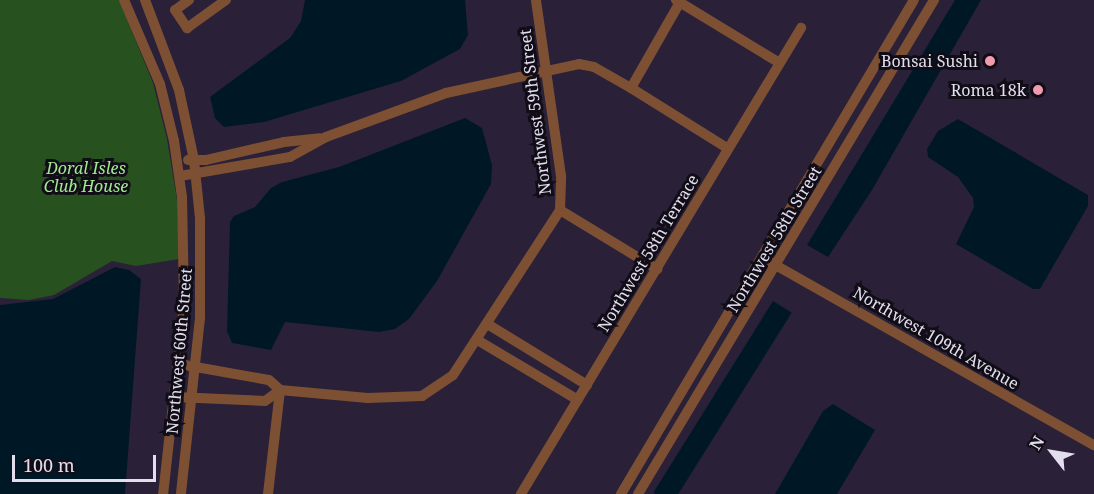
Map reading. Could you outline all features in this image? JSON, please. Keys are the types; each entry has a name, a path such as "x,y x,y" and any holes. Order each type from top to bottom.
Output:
{"street":[{"name":"Northwest 60th Street","path":"124,0 160,84 180,176 185,272 179,364 163,494"},
{"name":"Northwest 60th Street","path":"145,0 173,70 196,173 202,277 182,494"},
{"path":"189,0 176,10 187,28 226,0"},
{"name":"Northwest 59th Street","path":"280,390 368,398 422,396 453,375 479,341 560,210 561,176 536,0"},
{"path":"538,12 546,0"},
{"name":"Northwest 58th Street","path":"621,494 914,0"},
{"name":"Northwest 58th Street","path":"638,494 934,0"},
{"path":"632,88 678,1 778,62"},
{"name":"Northwest 58th Terrace","path":"521,494 657,269 778,62 801,28"},
{"path":"180,176 290,157 326,137 446,93 545,69 579,64 594,67 632,88 727,148"},
{"path":"177,160 194,160 326,137"},
{"path":"560,210 657,269"},
{"name":"Northwest 109th Avenue","path":"763,258 1094,445"},
{"path":"489,325 587,385"},
{"path":"479,341 578,400"},
{"path":"179,364 195,365 269,380 280,390"},
{"path":"175,397 265,401 280,390"},
{"path":"268,494 280,390"}],"green space":[{"name":"Doral Isles Club House","path":"0,0 119,0 153,83 167,139 177,200 179,259 136,266 112,261 54,295 29,300 0,298"}],"water":[{"path":"305,0 465,0 468,35 460,49 401,81 264,122 224,127 215,118 210,97 290,38 301,21"},
{"path":"955,0 981,0 872,190 828,257 807,245"},
{"path":"465,118 482,128 492,165 491,184 437,281 409,319 395,329 379,332 285,322 271,350 232,343 227,331 230,222 234,216 255,207 271,188 282,182 339,167"},
{"path":"958,119 1088,195 1088,206 1040,289 1033,289 956,244 974,207 973,198 958,177 928,157 927,149 938,131"},
{"path":"115,267 129,270 141,279 125,494 0,494 0,305 53,299"},
{"path":"773,301 792,313 678,494 653,493"},
{"path":"833,404 875,430 837,494 775,494 823,411"}],"place":[{"name":"Bonsai Sushi","path":"990,61"},
{"name":"Roma 18k","path":"1038,90"}]}
